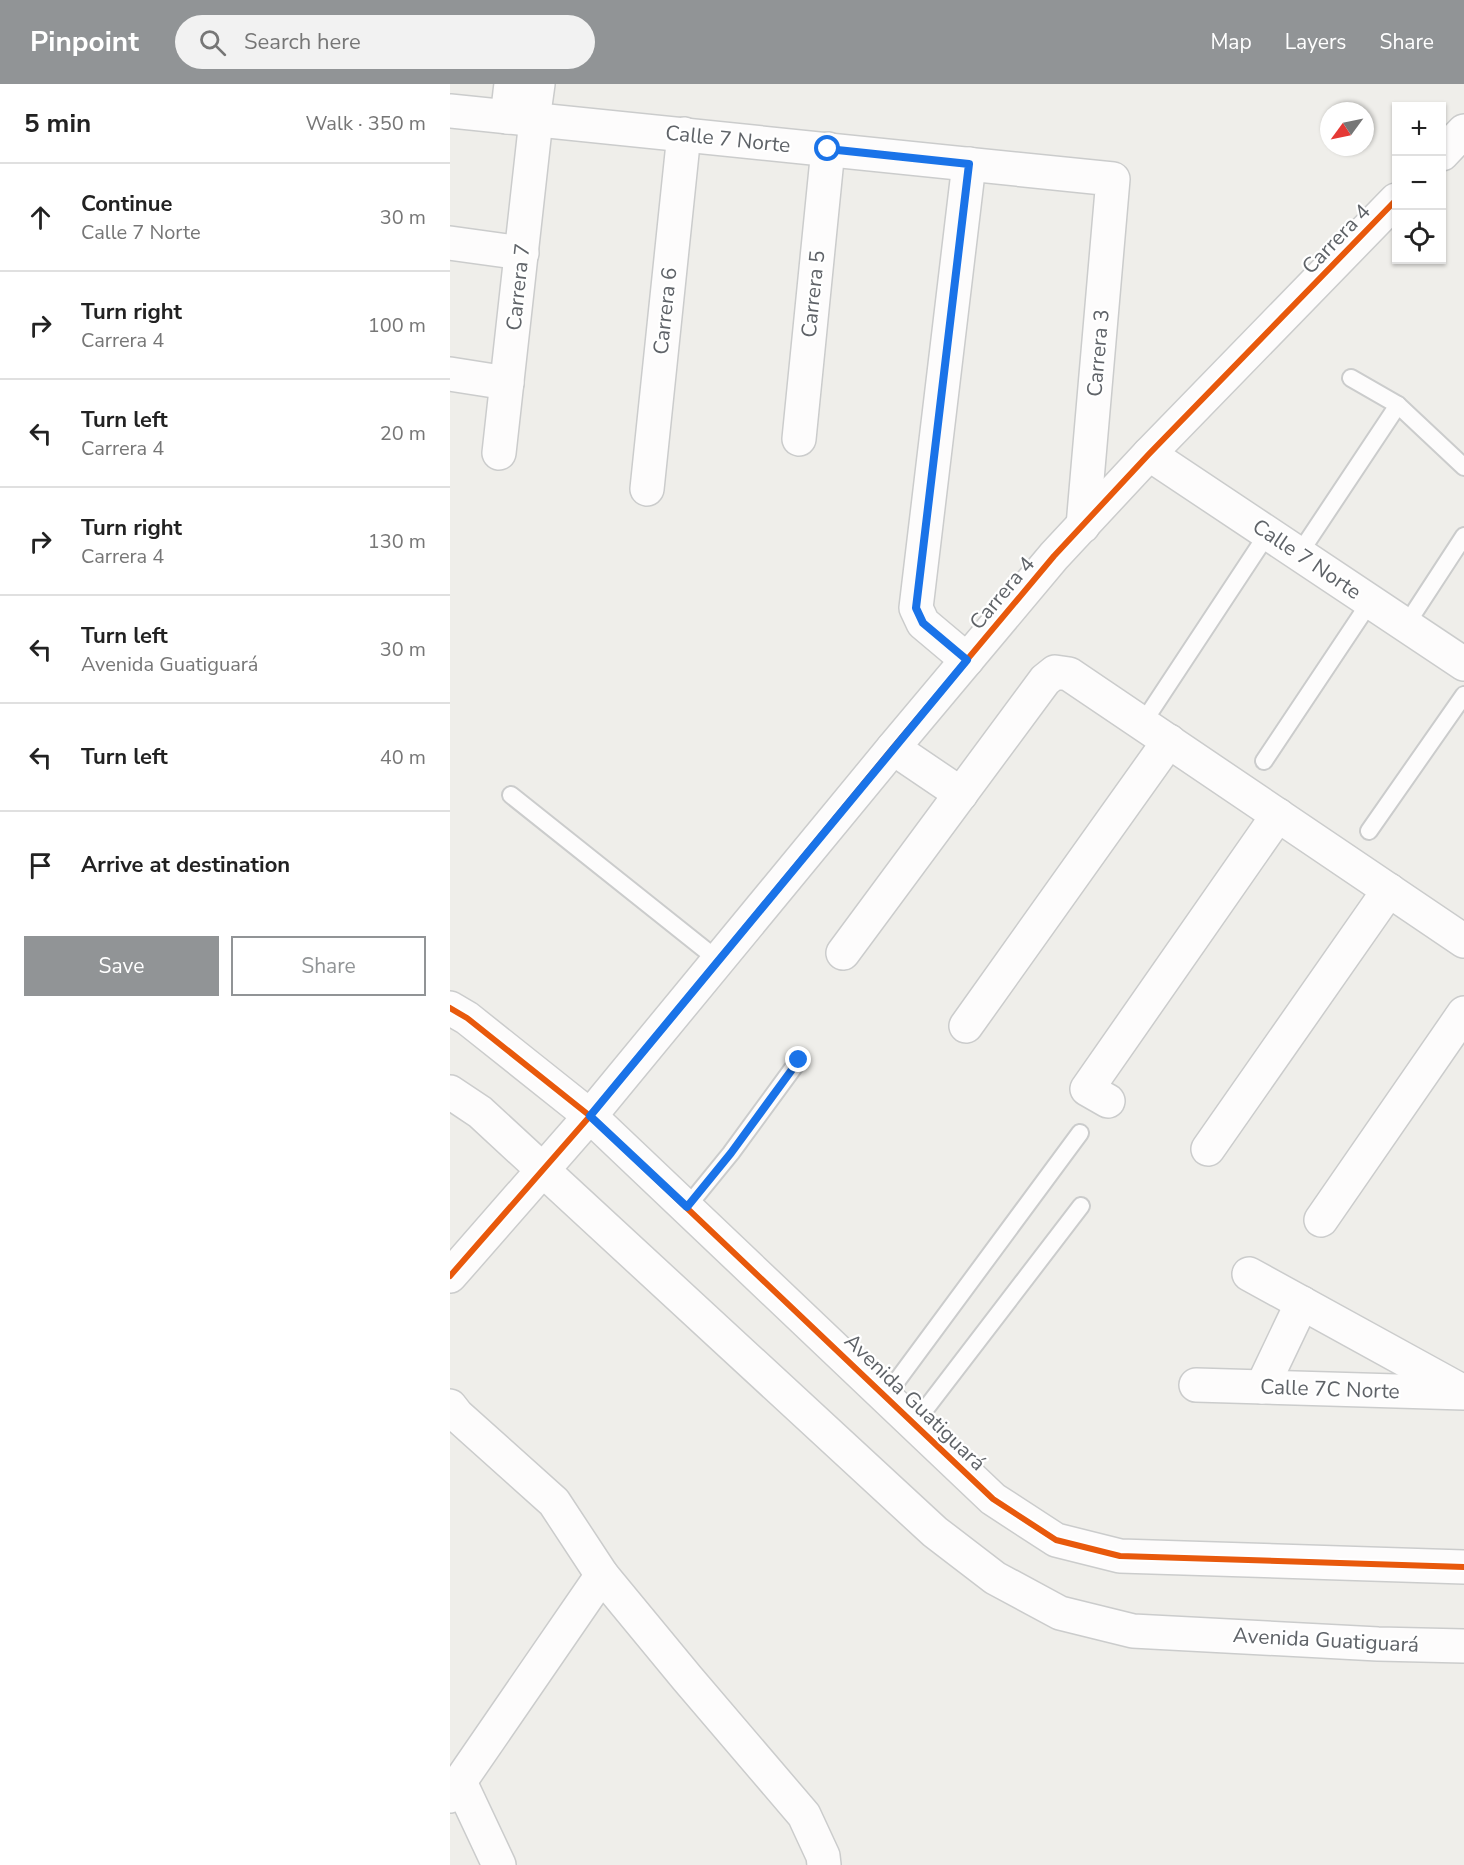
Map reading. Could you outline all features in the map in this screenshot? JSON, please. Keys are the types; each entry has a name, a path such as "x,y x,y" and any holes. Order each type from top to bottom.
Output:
{"street":[{"name":"Carrera 7","path":"511,84 525,119"},
{"name":"Carrera 7","path":"500,453 522,253 525,119 538,84"},
{"name":"Calle 7 Norte","path":"450,111 1113,179"},
{"path":"1446,150 1464,131"},
{"name":"Carrera 6","path":"647,489 684,134"},
{"name":"Carrera 5","path":"799,439 828,149"},
{"name":"Carrera 4","path":"967,660 923,623 916,608 969,164"},
{"name":"Carrera 3","path":"1083,526 1113,179"},
{"name":"Carrera 4","path":"450,1276 542,1168 590,1116 1054,556 1149,454 1392,204"},
{"path":"450,243 522,253"},
{"path":"450,374 507,382"},
{"name":"Calle 7 Norte","path":"1149,454 1464,664"},
{"path":"843,953 1045,680 1056,672 1069,674 1464,941"},
{"path":"966,1026 1169,741"},
{"path":"893,748 961,794"},
{"path":"1108,1101 1087,1089 1278,815"},
{"path":"1208,1149 1389,890"},
{"name":"Avenida Guatiguará","path":"450,1008 467,1018 590,1116 993,1499 1056,1540 1120,1556 1464,1567"},
{"path":"1321,1220 1464,1013"},
{"name":"Avenida Guatiguará","path":"450,1092 480,1112 936,1532 994,1578 1060,1613 1133,1631 1378,1644 1464,1646"},
{"name":"Calle 7C Norte","path":"1249,1274 1464,1393"},
{"path":"1262,1387 1302,1303"},
{"name":"Calle 7C Norte","path":"1196,1385 1464,1393"},
{"path":"450,1406 457,1415 554,1502 602,1575 804,1815 823,1856 824,1865"},
{"path":"499,1865 455,1789 602,1575"}],"lane":[{"path":"1351,378 1398,405 1464,467"},
{"path":"1299,554 1398,405"},
{"path":"1152,709 1268,533"},
{"path":"1406,625 1464,536"},
{"path":"1264,761 1370,602"},
{"path":"1369,831 1464,695"},
{"path":"511,795 718,960"},
{"path":"687,1207 731,1153 799,1060"},
{"path":"885,1397 1080,1133"},
{"path":"914,1424 1081,1206"}],"cycle path":[{"path":"450,1276 590,1116 1054,556 1149,454 1392,204"},
{"path":"450,1008 467,1018 590,1116 993,1499 1056,1540 1120,1556 1464,1567"}],"route":[{"path":"799,1060 731,1153 687,1207 590,1116 967,660 923,623 916,608 969,164 828,149"}]}
